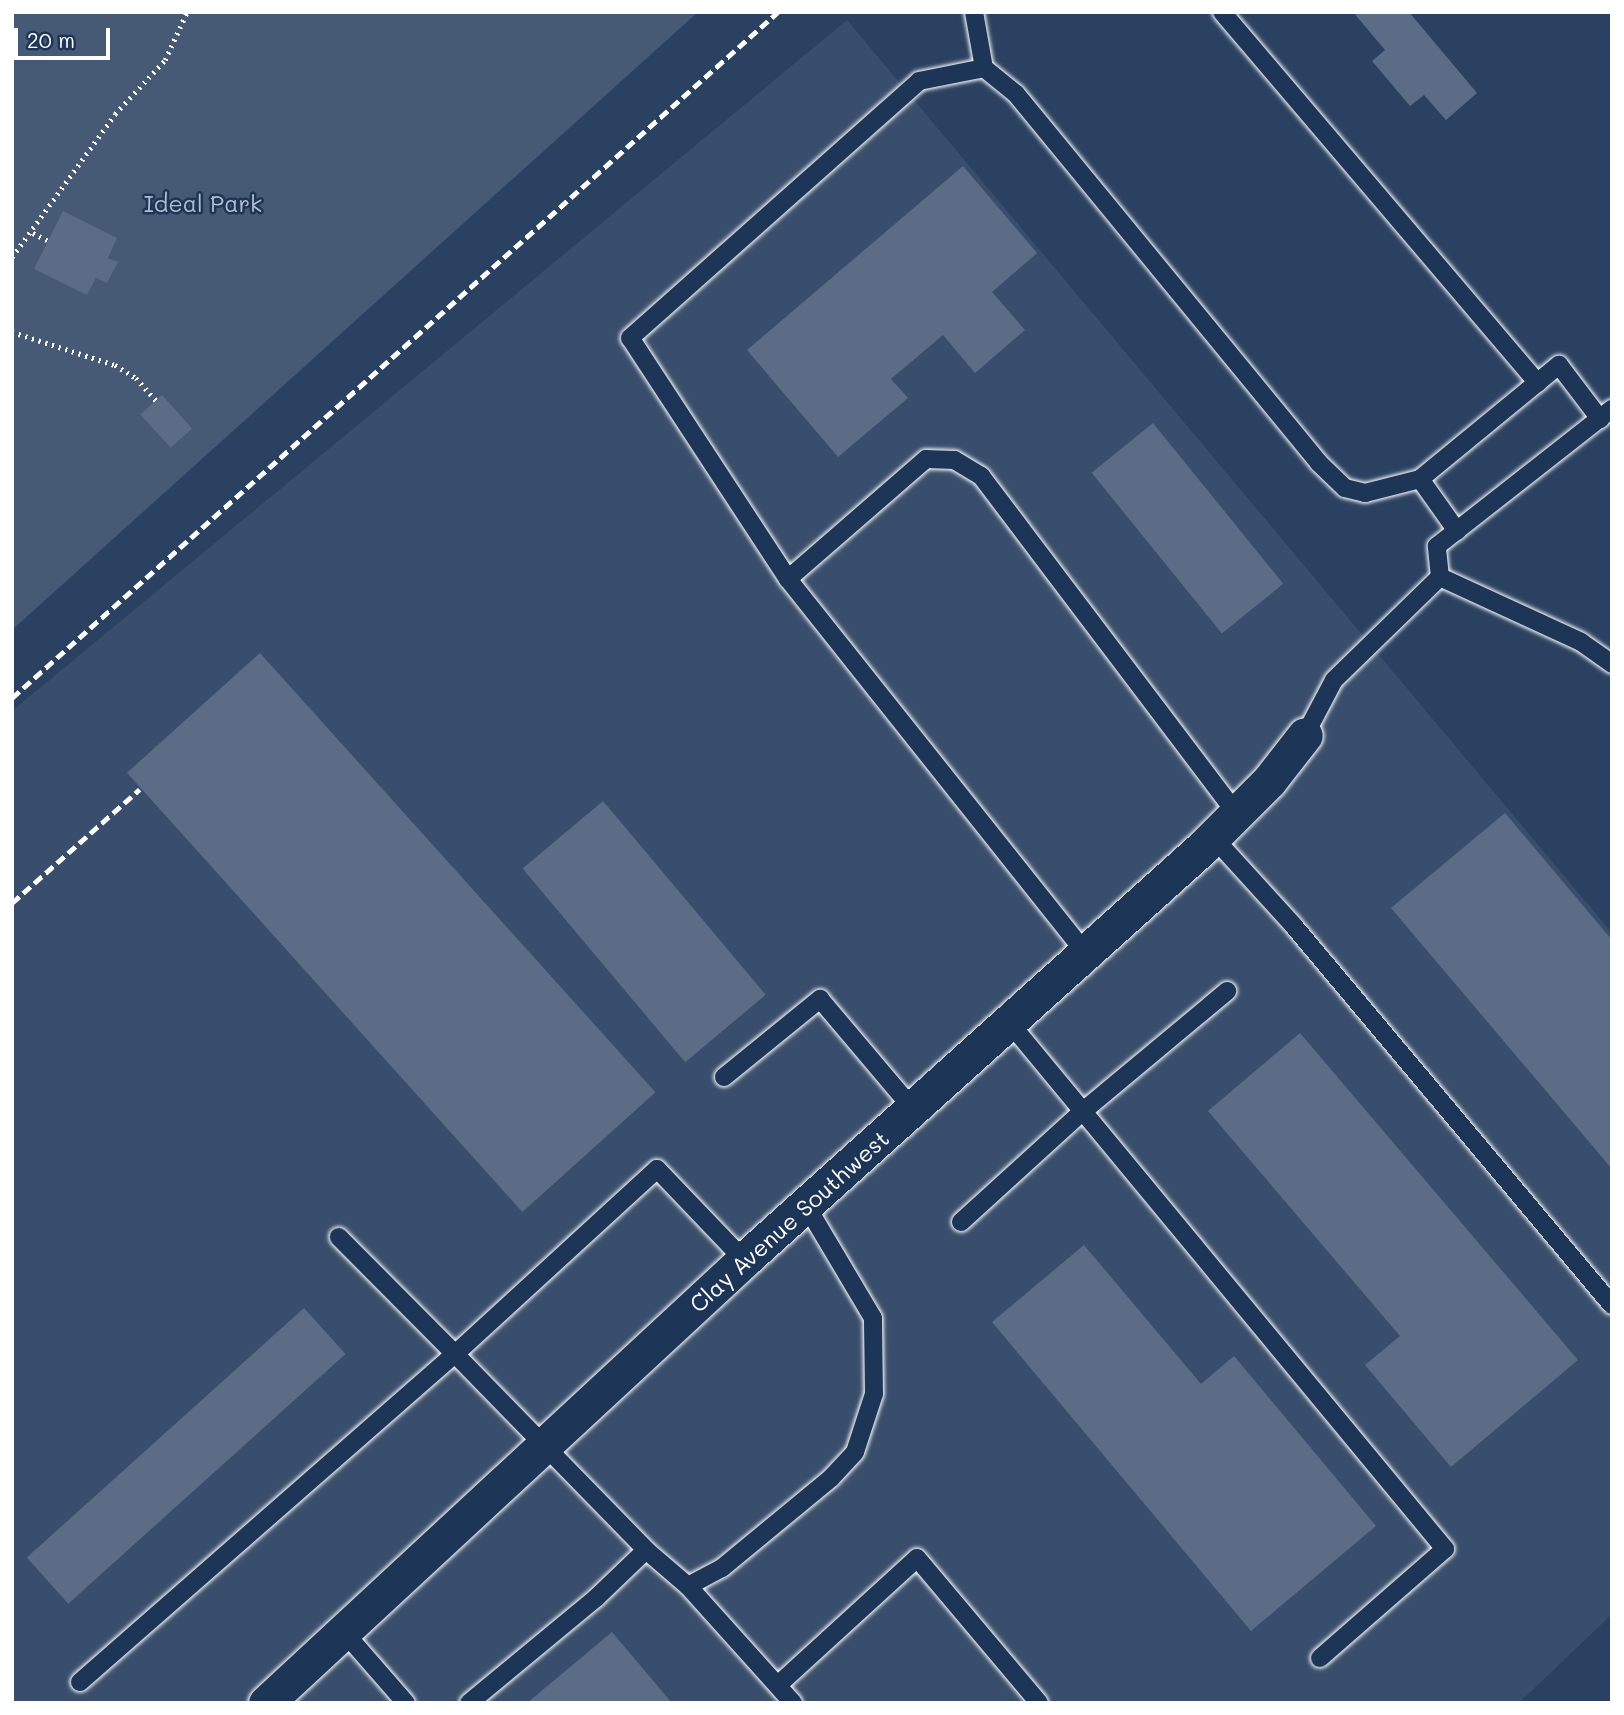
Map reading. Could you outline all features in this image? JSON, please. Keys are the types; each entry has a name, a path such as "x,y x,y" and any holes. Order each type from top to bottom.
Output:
{"street":[{"name":"Clay Avenue Southwest","path":"266,1703 744,1260 1225,825 1305,734"}],"lane":[{"path":"974,12 984,68 1017,94 1319,463 1345,488 1365,493 1420,479 1559,365 1606,414 1437,546 1440,577"},
{"path":"1222,12 1538,383"},
{"path":"984,68 919,81 630,338 788,579 1086,953"},
{"path":"788,579 926,459 954,460 981,476 1293,925 1612,1305"},
{"path":"1420,479 1457,530"},
{"path":"1440,577 1581,642 1612,664"},
{"path":"1305,734 1334,680 1440,577"},
{"path":"961,1222 1082,1112 1227,991"},
{"path":"724,1077 820,999 913,1109"},
{"path":"1009,1022 1445,1549 1320,1658"},
{"path":"80,1682 455,1354 657,1169 744,1260"},
{"path":"688,1586 750,1547 831,1478 855,1452 871,1403 873,1318 806,1205"},
{"path":"339,1237 545,1444 646,1550 688,1586 793,1703"},
{"path":"470,1703 596,1598 646,1550"},
{"path":"778,1685 917,1558 1039,1703"},
{"path":"344,1632 406,1703"}],"path":[{"path":"12,257 33,233 115,114 165,60 187,12"},
{"path":"33,233 48,241"},
{"path":"12,332 115,365 136,378 156,400"}],"shaded area":[{"path":"847,20 1612,933 1612,1614 1519,1703 12,1703 12,711"}],"green space":[{"name":"Ideal Park","path":"12,12 698,12 12,630"}],"building":[{"path":"1353,12 1409,12 1477,93 1446,120 1424,95 1410,106 1372,61 1385,50"},
{"path":"963,166 1037,253 992,292 1025,330 975,373 943,335 891,379 908,398 838,457 747,350"},
{"path":"63,211 117,238 108,258 118,262 107,283 96,278 87,295 34,269"},
{"path":"162,395 192,428 171,448 140,414"},
{"path":"1153,423 1283,584 1222,634 1092,473"},
{"path":"260,653 655,1092 522,1212 127,773"},
{"path":"603,801 766,995 685,1062 523,868"},
{"path":"1505,813 1612,940 1612,1169 1391,908"},
{"path":"1300,1033 1578,1360 1451,1467 1365,1365 1400,1336 1208,1111"},
{"path":"1084,1245 1201,1384 1234,1356 1376,1526 1251,1631 992,1322"},
{"path":"304,1308 345,1354 68,1604 27,1558"},
{"path":"612,1632 672,1703 527,1703"}],"railway":[{"path":"12,698 778,12"},
{"path":"12,903 140,789"}]}
